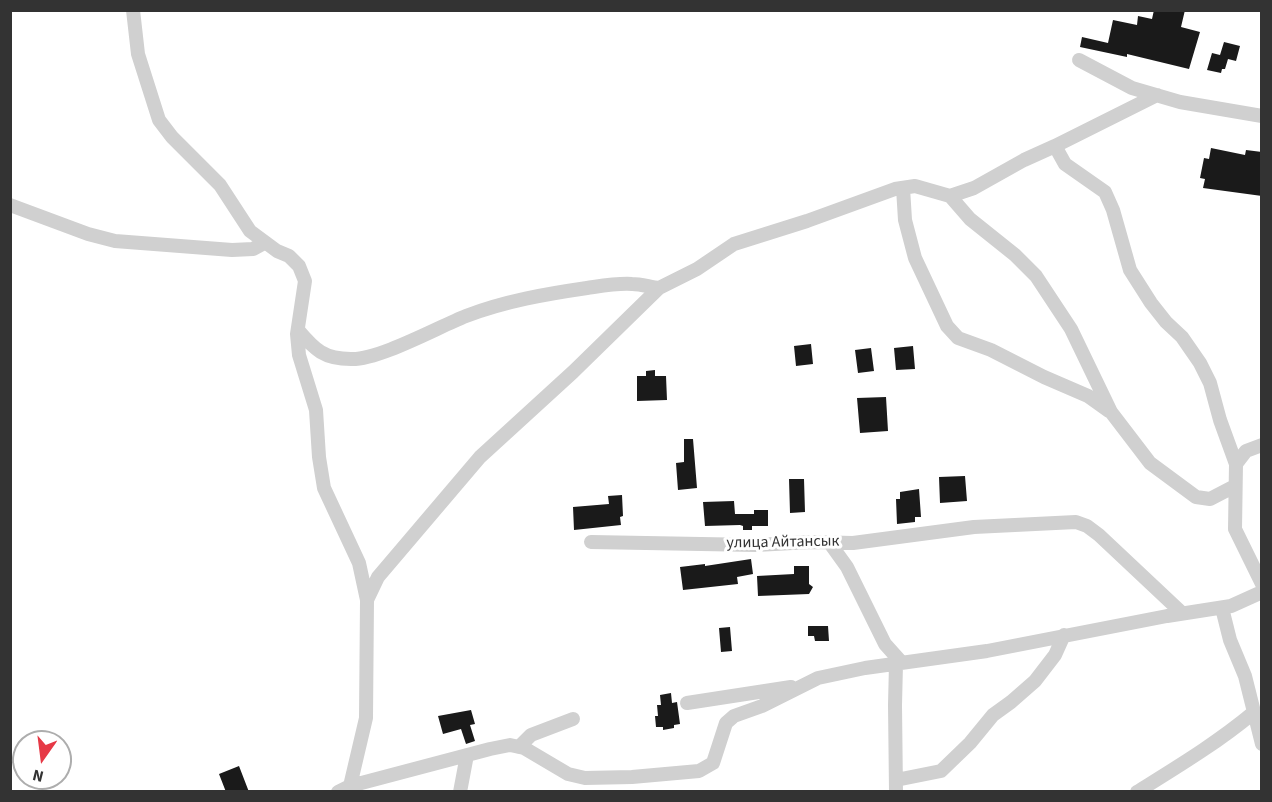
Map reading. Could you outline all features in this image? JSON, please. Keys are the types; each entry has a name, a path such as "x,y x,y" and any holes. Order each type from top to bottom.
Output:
{"street":[{"path":"133,10 138,54 159,120 172,137 220,185 250,231 264,243 289,256 299,266 302,273 304,281 298,330 299,355 316,410 319,457 324,488 359,563 367,600 366,718 344,789"},
{"path":"1079,60 1132,88 1180,102 1262,116"},
{"path":"950,196 974,188 1024,160 1157,95"},
{"path":"1055,146 1065,164 1105,192 1113,210 1130,270 1151,303 1182,337 1200,363 1216,401 1220,420 1236,464 1235,529 1262,584"},
{"path":"367,600 378,577 480,457 573,372 659,288 697,269 734,244 915,186 950,196 970,219 1015,255 1036,276 1071,329 1111,412 1150,463 1196,497 1210,499 1235,486"},
{"path":"903,188 905,220 915,258 947,326 958,338 991,350 1088,396 1111,412"},
{"path":"10,205 88,234 115,241 232,250 253,249 264,243"},
{"path":"298,330 316,350 328,357 353,360 378,354 468,315 512,301 548,293 598,287 632,284 659,288"},
{"path":"1236,464 1246,451 1262,445"},
{"name":"улица Айтансык","path":"591,542 756,545 853,543 974,527 1076,522 1087,526 1099,535 1182,614"},
{"path":"829,542 847,567 885,644 899,663 895,705 896,786 941,771 970,743 993,715 1035,681 1055,655 1064,635"},
{"path":"344,789 510,745 534,752 568,774 585,778 632,777 699,771 713,763 726,723 734,716 762,706 818,678 899,663 987,651 1064,635 1222,608 1262,592"},
{"path":"1222,608 1230,640 1245,676 1262,744"},
{"path":"687,703 805,684"},
{"path":"1137,792 1190,759 1253,713"},
{"path":"519,747 531,735 573,719"},
{"path":"460,792 467,755"}],"building":[{"path":"1154,10 1185,10 1181,27 1200,32 1189,69 1127,54 1127,57 1080,47 1082,37 1108,43 1113,20 1137,25 1138,16 1152,19"},
{"path":"1224,42 1240,46 1236,61 1228,59 1221,73 1207,70 1212,53 1220,55"},
{"path":"1211,148 1245,155 1246,150 1262,152 1262,196 1203,188 1205,179 1200,178 1204,158 1209,159"},
{"path":"811,344 813,364 796,366 794,346"},
{"path":"913,346 915,369 896,370 894,348"},
{"path":"871,348 874,371 858,373 855,350"},
{"path":"655,370 655,376 666,376 667,400 637,401 637,376 646,376 646,371"},
{"path":"886,397 888,431 860,433 857,398"},
{"path":"684,439 693,439 697,488 678,490 676,463 684,462"},
{"path":"965,476 967,501 940,503 939,477"},
{"path":"789,479 804,479 805,512 790,513"},
{"path":"919,489 921,517 915,517 915,522 897,524 896,499 900,499 900,492"},
{"path":"622,495 621,525 574,530 573,507 609,504 608,496"},
{"path":"734,501 735,514 754,514 754,510 768,510 768,526 752,526 752,530 743,530 743,526 740,525 705,526 703,502"},
{"path":"751,559 753,574 737,577 738,584 683,590 680,567 705,564 705,566"},
{"path":"794,566 809,566 809,584 813,587 809,594 758,596 757,576 794,574"},
{"path":"808,626 828,626 829,641 815,641 814,636 808,636"},
{"path":"730,627 732,651 721,652 719,628"},
{"path":"671,693 672,703 677,702 680,724 663,730 663,727 656,727 657,705 661,705 660,695"},
{"path":"471,710 475,724 470,725 475,741 466,744 461,729 443,734 438,716"},
{"path":"239,766 249,792 226,792 219,774"}]}
